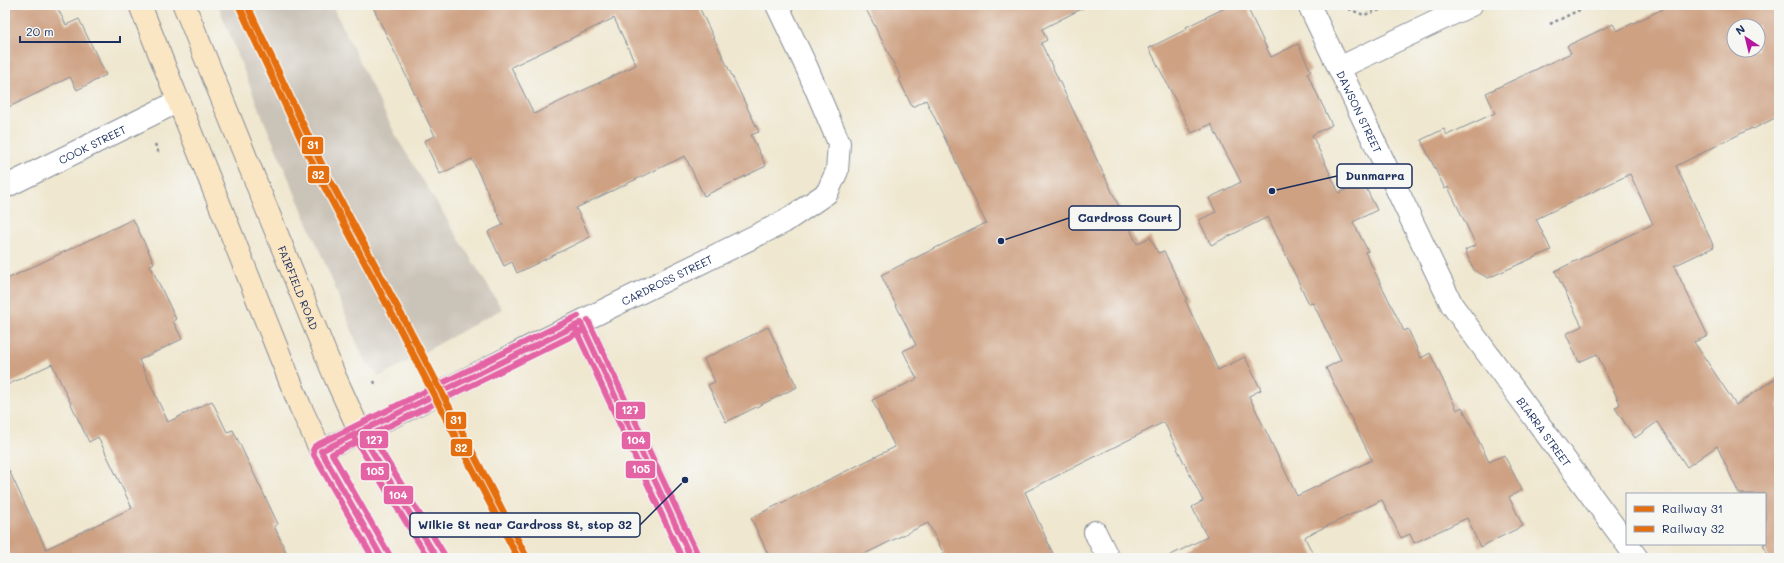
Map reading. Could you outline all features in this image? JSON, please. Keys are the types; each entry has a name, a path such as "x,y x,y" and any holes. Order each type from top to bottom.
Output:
{"main road":[{"path":"140,5 300,406 321,451 382,558"},
{"name":"FAIRFIELD ROAD","path":"184,5 335,377 360,432 437,558"}],"street":[{"name":"CARDROSS STREET","path":"321,451 399,414 527,348 581,323 784,222 827,193 838,171 839,143 807,68 777,5"},
{"name":"DAWSON STREET","path":"1309,5 1452,305"},
{"path":"1339,68 1471,5"},
{"name":"COOK STREET","path":"5,187 179,101"},
{"name":"BIARRA STREET","path":"1452,305 1626,543"},
{"path":"581,323 690,558"},
{"path":"1095,532 1108,558"},
{"name":"BIARRA STREET","path":"1627,545 1637,558"}],"path":[{"path":"1345,5 1346,8 1364,15 1396,5"},
{"path":"1550,24 1590,5"},
{"path":"374,381 376,386"}],"shaded area":[{"path":"218,5 332,5 397,138 502,309 379,377 362,356 332,280 259,109"}],"building":[{"path":"5,5 56,5 66,25 79,19 106,75 77,90 70,77 5,109"},
{"path":"372,5 698,5 759,132 751,135 766,166 704,196 685,156 576,208 590,237 517,273 512,262 504,266 488,232 503,225 472,159 440,174 424,141 435,136","holes":["614,18 636,65 534,114 511,67"]},
{"path":"864,5 1089,5 1042,29 1047,40 1041,43 1137,244 1150,237 1158,253 1164,251 1218,370 1245,357 1261,390 1249,396 1297,496 1372,460 1326,368 1341,360 1313,303 1309,304 1268,217 1211,245 1199,220 1216,212 1209,198 1241,182 1211,124 1192,133 1149,48 1187,29 1186,27 1231,5 1246,5 1271,57 1298,44 1311,71 1307,73 1332,125 1312,135 1339,193 1363,182 1377,210 1353,222 1368,251 1365,252 1404,331 1408,329 1421,358 1430,353 1457,410 1462,407 1489,462 1504,455 1522,490 1509,497 1523,526 1480,547 1467,518 1414,543 1410,534 1401,538 1382,500 1306,536 1305,538 1315,558 1165,558 1207,537 1192,507 1203,501 1164,422 1025,492 1055,558 946,558 928,523 856,558 770,558 751,518 895,447 872,400 917,379 903,351 916,345 881,275 986,223 926,100 912,107 899,79 901,78"},
{"path":"1671,5 1779,5 1779,116 1676,166 1714,247 1674,266 1708,336 1694,342 1736,405 1779,376 1779,558 1769,558 1763,545 1766,545 1766,493 1739,493 1717,446 1687,467 1657,422 1635,438 1615,408 1620,404 1597,354 1579,362 1566,334 1582,326 1555,271 1653,224 1630,174 1536,219 1551,250 1488,278 1474,270 1465,250 1476,245 1448,187 1445,189 1421,140 1444,129 1447,135 1495,113 1486,93 1571,53 1567,46 1613,24 1617,31"},
{"path":"133,219 154,263 150,265 176,319 173,321 182,339 139,360 168,422 212,401 227,432 233,430 278,524 274,526 289,558 5,558 5,462 46,549 132,508 98,437 89,442 52,364 5,386 5,280"},
{"path":"768,327 797,387 726,422 708,385 715,382 704,359"}],"rail line":[{"name":"31","path":"247,5 322,165 409,329 527,558"},
{"name":"32","path":"240,8 315,169 402,333 518,558"}],"transit line":[{"name":"127","path":"373,558 314,455 313,450 315,446 578,316"},
{"name":"127","path":"588,320 698,555"},
{"name":"104","path":"581,323 691,558"},
{"name":"104","path":"321,451 581,323"},
{"name":"105","path":"574,326 682,558"},
{"name":"105","path":"389,554 332,454 584,330"},
{"name":"127","path":"367,428 444,554"},
{"name":"104","path":"360,432 437,558"},
{"name":"105","path":"353,436 428,558"},
{"name":"104","path":"321,451 382,558"}],"place":[{"name":"Dunmarra","path":"1272,191"},
{"name":"Cardross Court","path":"1001,241"},
{"name":"Wilkie St near Cardross St, stop 32","path":"685,480"}]}
